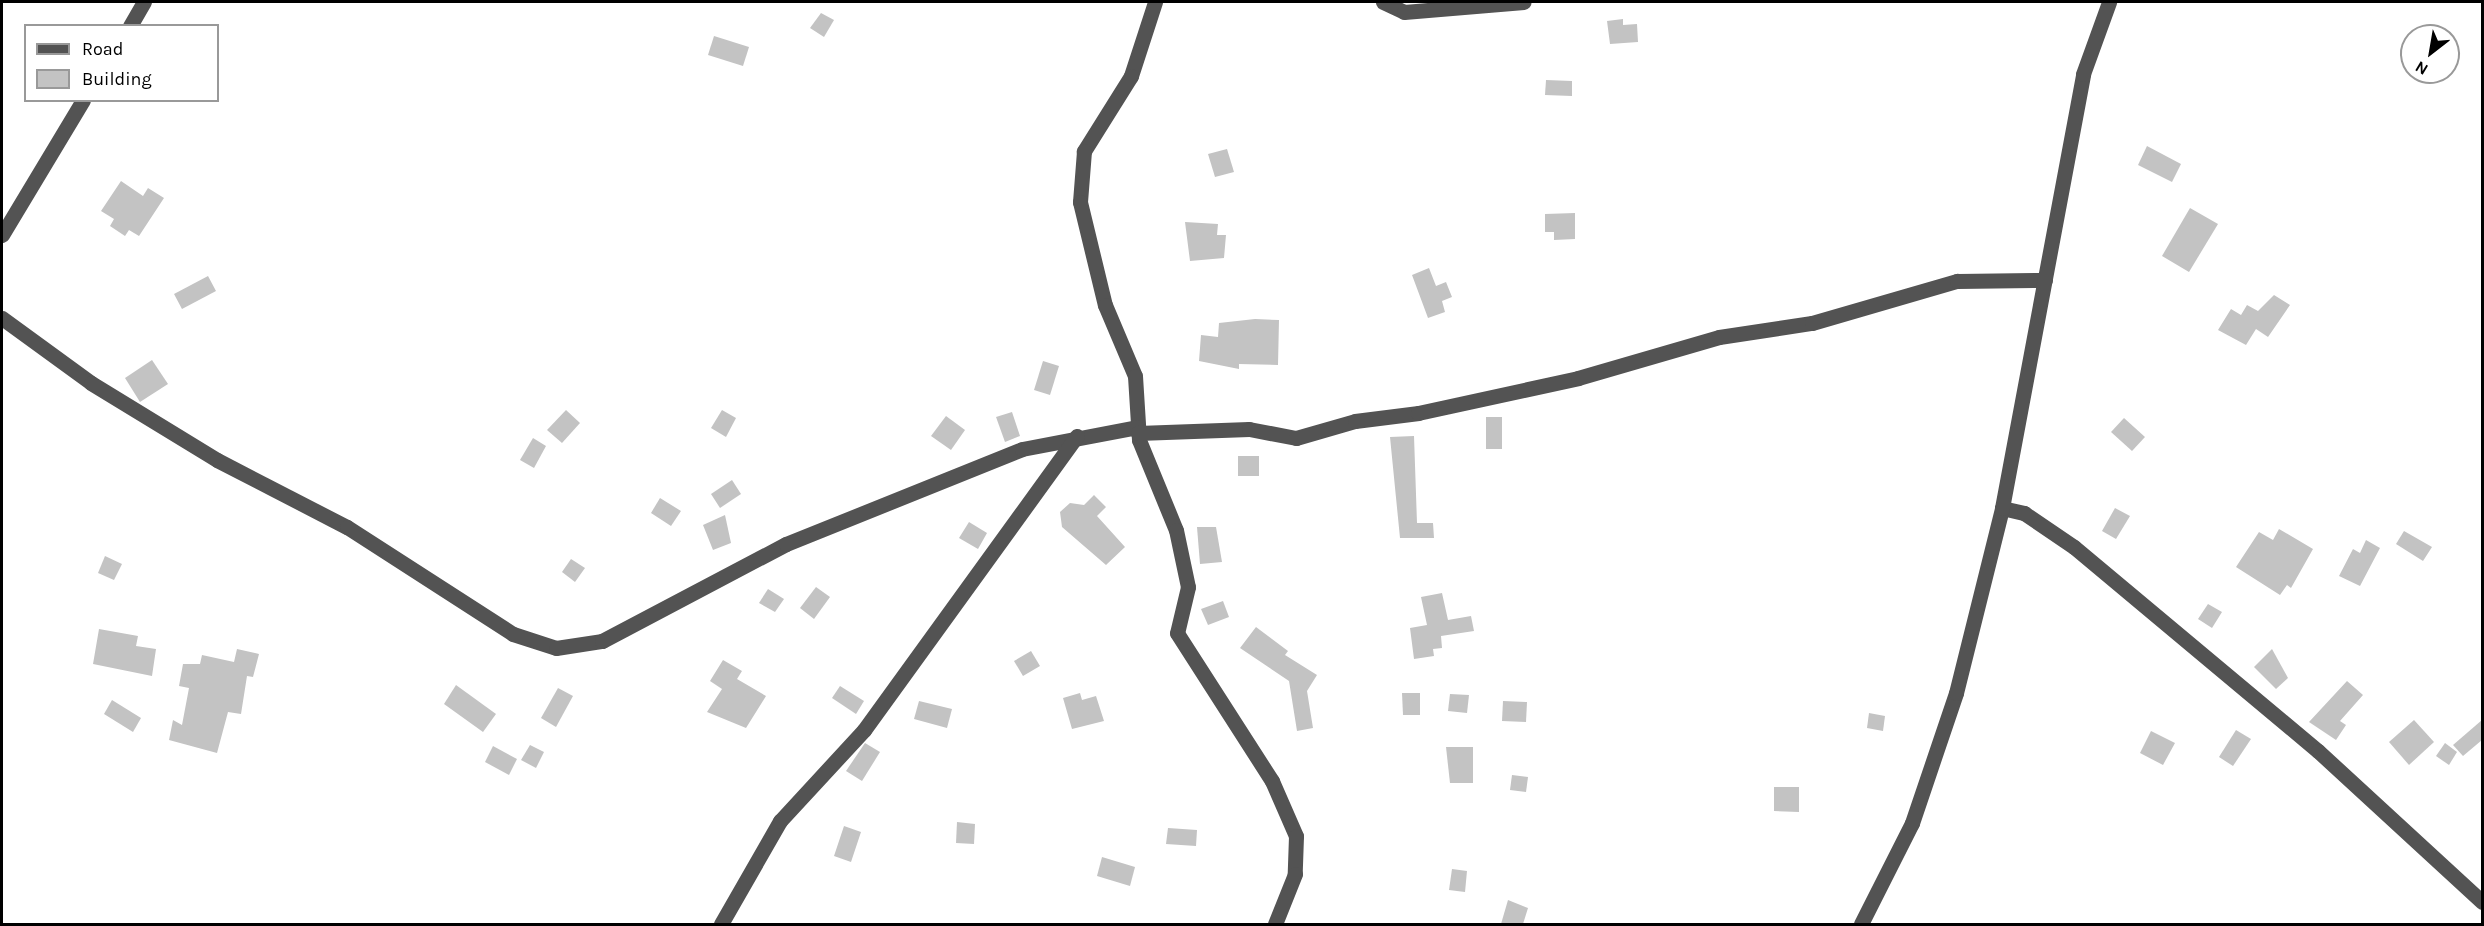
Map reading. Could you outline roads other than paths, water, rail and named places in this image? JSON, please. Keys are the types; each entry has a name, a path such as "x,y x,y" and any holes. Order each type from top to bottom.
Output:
{"street":[{"path":"131,24 144,2"},
{"path":"1155,2 1131,76 1084,151 1079,192 1099,286 1136,376 1138,430 1176,530 1188,587 1177,633 1262,763 1296,836 1295,874 1275,924"},
{"path":"1383,2 1404,12 1524,2"},
{"path":"1861,924 1933,768 2002,508 2083,74 2109,2"},
{"path":"2,235 82,102"},
{"path":"2,318 91,383 217,460 347,527 513,634 556,648 603,641 786,544 1022,449 1077,436 1138,430 1249,429 1296,438 1355,421 1418,414 1578,378 1719,337 1812,323 1957,281 2045,280"},
{"path":"720,924 780,821 871,720 1077,436"},
{"path":"2002,508 2031,517 2074,547 2318,751 2482,902"}]}
